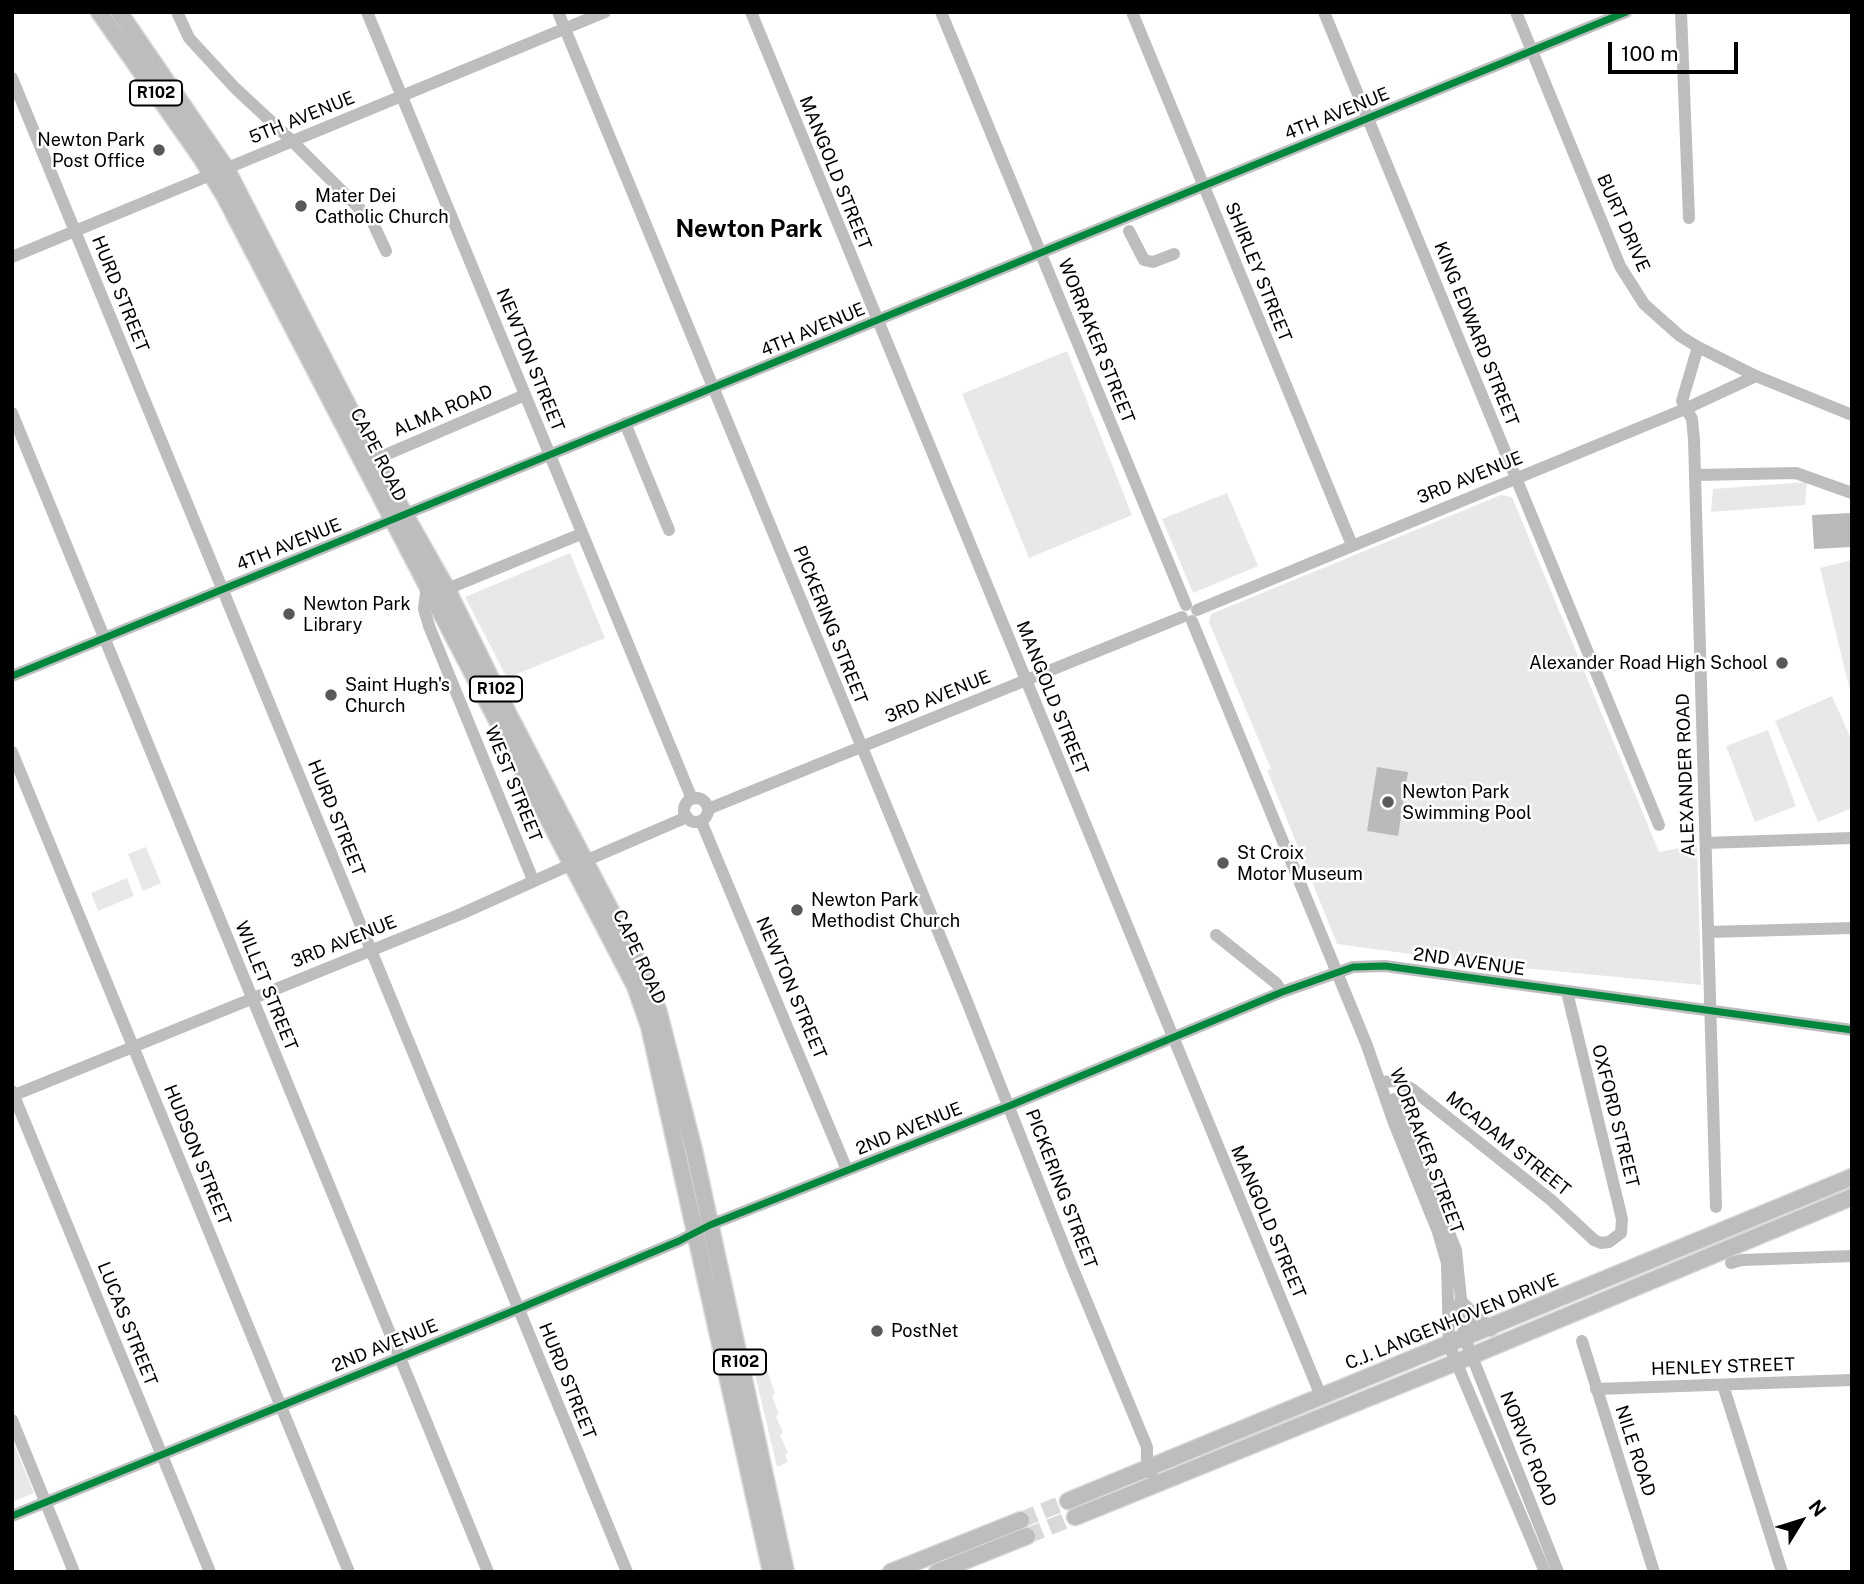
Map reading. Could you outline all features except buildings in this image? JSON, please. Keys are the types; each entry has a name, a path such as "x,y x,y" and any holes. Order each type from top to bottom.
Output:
{"main road":[{"name":"CAPE ROAD","path":"99,12 219,171 249,240 400,517 447,589 625,963 649,1026 771,1572"},
{"name":"CAPE ROAD","path":"119,12 219,171 376,459 427,583 579,862 634,951 659,1013 694,1150 786,1572"},
{"name":"C.J. LANGENHOVEN DRIVE","path":"1074,1517 1321,1396 1465,1339 1852,1177"},
{"name":"C.J. LANGENHOVEN DRIVE","path":"1068,1501 1160,1473 1464,1358 1852,1197"},
{"path":"1461,1305 1477,1321 1490,1328"},
{"path":"891,1572 1021,1520"},
{"path":"937,1572 1027,1536"}],"street":[{"path":"177,12 189,38 235,88 372,221 386,251"},
{"name":"NEWTON STREET","path":"367,12 692,799"},
{"name":"PICKERING STREET","path":"558,12 862,747 1146,1447 1160,1473"},
{"name":"5TH AVENUE","path":"12,257 605,12"},
{"name":"MANGOLD STREET","path":"751,12 1321,1396"},
{"name":"WORRAKER STREET","path":"941,12 1370,1054 1456,1250 1465,1339"},
{"name":"SHIRLEY STREET","path":"1132,12 1352,545"},
{"name":"KING EDWARD STREET","path":"1324,12 1659,825"},
{"name":"BURT DRIVE","path":"1516,12 1627,279 1650,310 1680,336 1698,347 1756,376 1852,415"},
{"name":"4TH AVENUE","path":"12,676 1626,12"},
{"path":"1681,12 1689,218"},
{"name":"HURD STREET","path":"12,78 627,1572"},
{"path":"1129,231 1144,260 1153,262 1174,254"},
{"name":"ALEXANDER ROAD","path":"1698,347 1683,396 1693,425 1716,1207"},
{"name":"3RD AVENUE","path":"708,809 1516,478 1756,376"},
{"name":"ALMA ROAD","path":"376,459 525,395"},
{"name":"WILLET STREET","path":"12,413 488,1572"},
{"path":"625,423 669,530"},
{"path":"1695,475 1796,473 1852,493"},
{"path":"447,589 581,534"},
{"name":"WEST STREET","path":"427,583 424,610 533,880"},
{"name":"HUDSON STREET","path":"12,752 349,1572"},
{"path":"692,799 703,800 708,809 701,821 696,822 687,817 685,807 692,799"},
{"name":"3RD AVENUE","path":"13,1094 461,914 533,880 687,817"},
{"name":"NEWTON STREET","path":"701,821 847,1170"},
{"path":"1706,843 1852,838"},
{"path":"1709,932 1852,928"},
{"path":"1216,934 1276,983 1283,992"},
{"name":"2ND AVENUE","path":"12,1516 518,1309 695,1234 710,1225 1336,972 1362,966 1385,967 1852,1030"},
{"name":"OXFORD STREET","path":"1567,992 1622,1219 1621,1233 1609,1242"},
{"name":"MCADAM STREET","path":"1382,1082 1397,1081 1412,1089 1551,1200 1594,1240 1609,1242"},
{"name":"WORRAKER STREET","path":"1382,1082 1446,1255 1448,1345"},
{"name":"LUCAS STREET","path":"13,1094 210,1572"},
{"path":"1731,1263 1742,1260 1852,1256"},
{"name":"NORVIC ROAD","path":"1465,1339 1464,1358 1545,1572"},
{"name":"NILE ROAD","path":"1582,1341 1654,1572"},
{"name":"NORVIC ROAD","path":"1448,1345 1464,1358 1558,1572"},
{"name":"HENLEY STREET","path":"1596,1389 1851,1382"},
{"path":"1723,1385 1782,1572"},
{"path":"12,1420 75,1572"}],"shaded area":[{"path":"1067,351 1132,515 1029,558 962,394"},
{"path":"1807,482 1805,505 1711,512 1713,489"},
{"path":"1227,493 1258,566 1193,593 1162,519"},
{"path":"1501,495 1512,497 1659,852 1697,845 1701,985 1491,965 1337,944 1267,770 1271,769 1209,622 1211,614"},
{"path":"1851,513 1852,547 1814,549 1812,515"},
{"path":"570,553 605,638 507,678 465,597"},
{"path":"1852,560 1852,699 1820,568"},
{"path":"1832,696 1852,741 1852,808 1818,822 1775,721"},
{"path":"1768,730 1796,806 1755,822 1726,746"},
{"name":"Newton Park Swimming Pool","path":"1377,767 1408,772 1398,836 1367,831"},
{"path":"146,847 161,883 143,891 128,854"},
{"path":"127,878 134,896 98,911 91,893"},
{"path":"765,1364 775,1394 772,1396 779,1414 776,1416 783,1433 780,1435 788,1453 785,1455 788,1462 777,1467 754,1370"},
{"path":"12,1439 34,1493 12,1502"}],"tunnel":[{"path":"1021,1520 1068,1501"},
{"path":"1027,1536 1075,1517"}],"cycle path":[{"path":"12,676 1626,12"},
{"path":"12,1516 518,1309 679,1241 710,1225 1009,1106 1282,992 1353,967 1385,966 1852,1030"}],"place":[{"name":"Newton Park Post Office","path":"159,150"},
{"name":"Mater Dei Catholic Church","path":"301,206"},
{"name":"Newton Park Library","path":"289,614"},
{"name":"Alexander Road High School","path":"1782,663"},
{"name":"Saint Hugh's Church","path":"331,695"},
{"name":"Newton Park Swimming Pool","path":"1388,802"},
{"name":"St Croix Motor Museum","path":"1223,863"},
{"name":"Newton Park Methodist Church","path":"797,910"},
{"name":"PostNet","path":"877,1331"}],"district":[{"name":"Newton Park","path":"749,230"}]}
